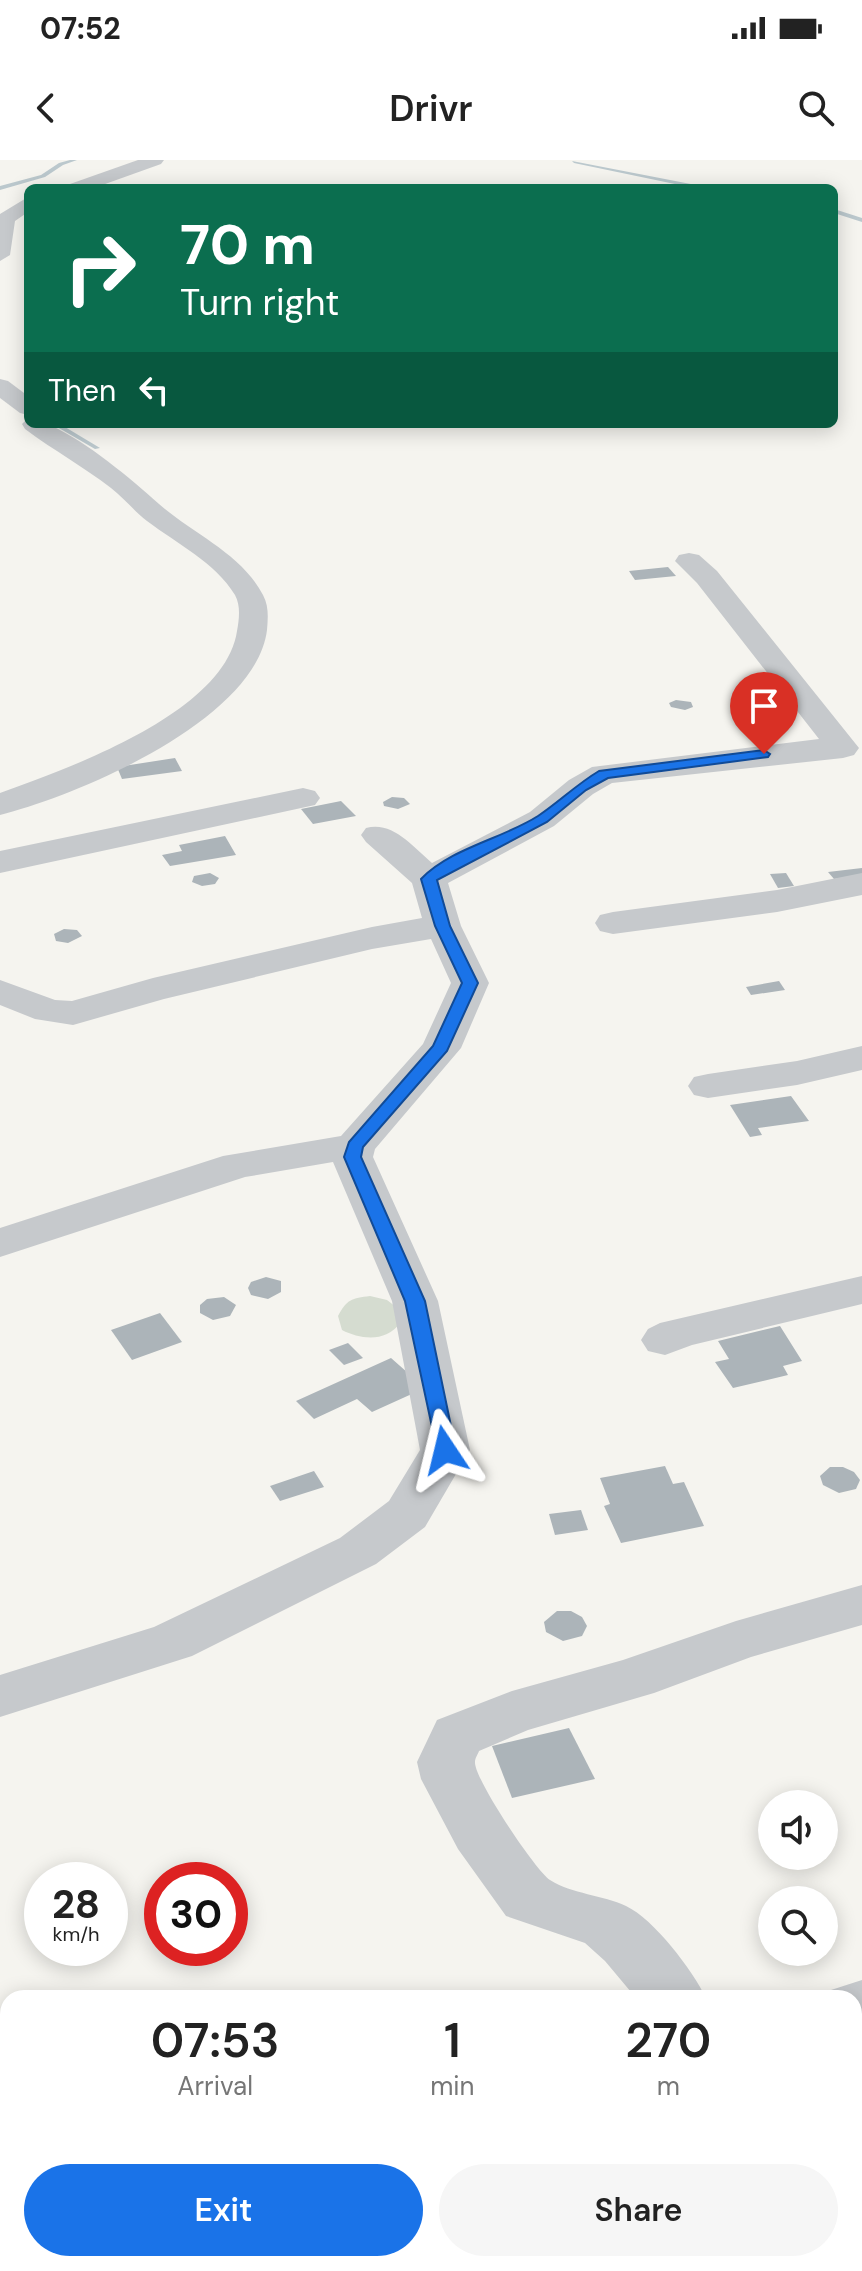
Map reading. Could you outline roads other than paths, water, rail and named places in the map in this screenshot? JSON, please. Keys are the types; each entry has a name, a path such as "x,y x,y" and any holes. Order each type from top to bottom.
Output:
{"street":[{"path":"88,184 155,160"},
{"path":"0,255 6,219 24,206"},
{"path":"0,386 24,405"},
{"path":"0,805 122,755 218,696 248,657 255,628 251,596 220,562 188,534 156,514 116,479 40,428"},
{"path":"689,561 707,577 853,754"},
{"path":"429,879 454,863 542,819 581,787 604,774 823,748 853,754"},
{"path":"0,862 303,798"},
{"path":"0,1696 173,1642 358,1551 407,1514 445,1450 415,1301 352,1157 355,1146 441,1048 470,983 443,926 429,879 378,835"},
{"path":"613,923 777,901 862,884"},
{"path":"0,992 49,1011 73,1013 153,990 356,942 443,926"},
{"path":"708,1086 797,1073 862,1058"},
{"path":"0,1243 238,1165 355,1146"},
{"path":"665,1340 677,1334 862,1290"},
{"path":"667,1990 627,1942 607,1925 528,1898 479,1832 450,1779 446,1762 457,1736 512,1713 634,1678 736,1641 862,1605"}],"waterway":[{"path":"0,188 43,176 61,164 75,160"},
{"path":"574,162 681,184"},
{"path":"838,212 862,220"},
{"path":"62,428 97,448"}]}
